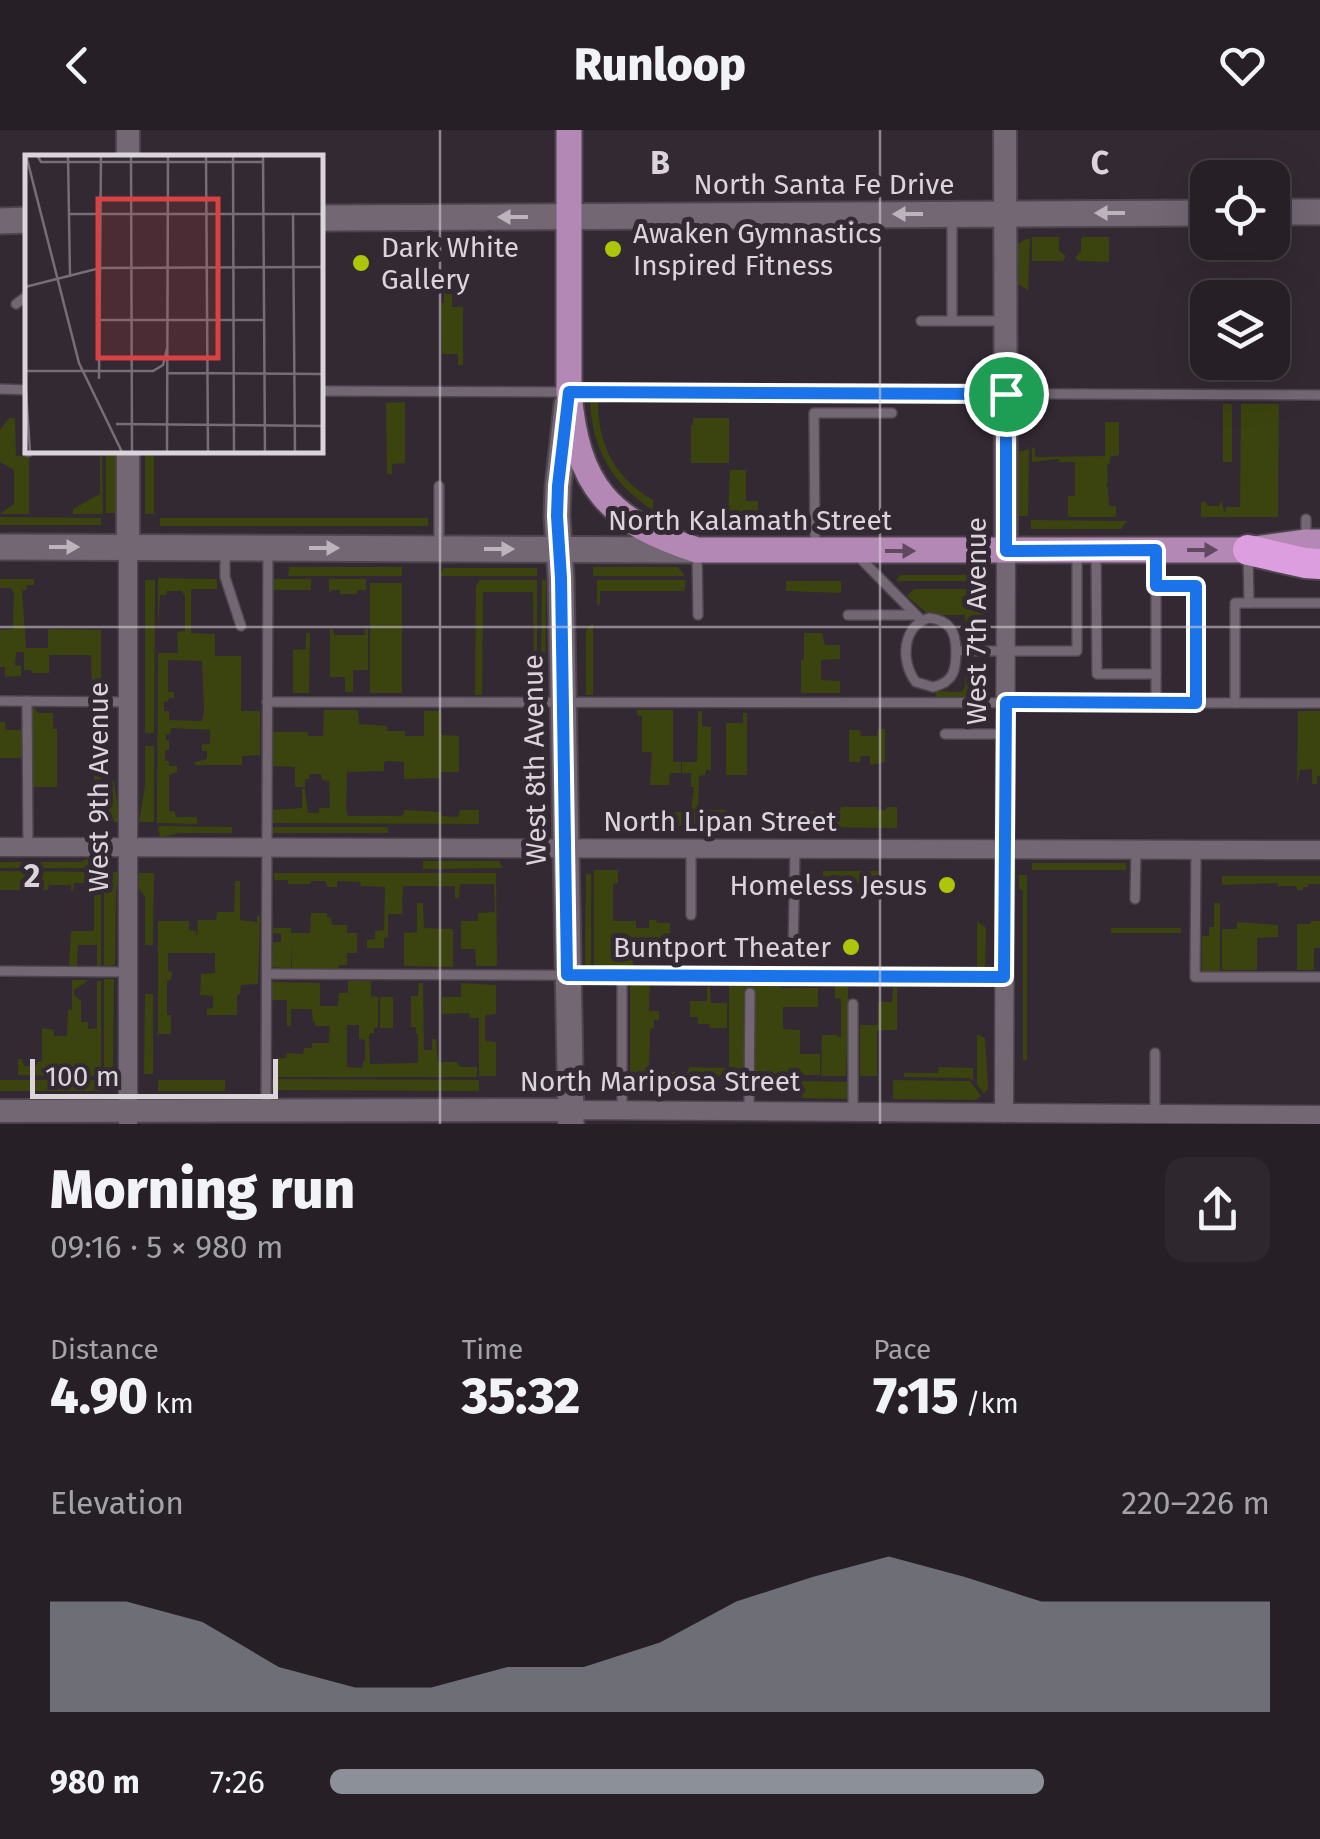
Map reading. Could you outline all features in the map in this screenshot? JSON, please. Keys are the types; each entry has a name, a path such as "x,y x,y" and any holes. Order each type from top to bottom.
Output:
{"highway":[{"path":"1248,550 1305,563 1313,541"}],"main road":[{"name":"West 8th Avenue","path":"566,1119 558,486 569,392 569,130"},
{"name":"North Santa Fe Drive","path":"322,218 1190,212"},
{"path":"1290,212 1320,212"},
{"name":"West 8th Avenue","path":"569,392 580,456 600,493 635,524 697,550"},
{"name":"North Kalamath Street","path":"0,547 1248,550"}],"street":[{"name":"West 7th Avenue","path":"1004,130 1004,1113"},
{"name":"West 9th Avenue","path":"128,452 128,1118"},
{"name":"North Lipan Street","path":"0,847 1320,850"},
{"name":"North Mariposa Street","path":"0,1111 128,1118 266,1111 566,1119 749,1112 853,1112 920,1118 1004,1113 1068,1119 1156,1114 1208,1119 1320,1115"}],"lane":[{"path":"952,213 952,321"},
{"path":"16,304 25,297"},
{"path":"921,321 1005,322"},
{"path":"322,391 1320,395"},
{"path":"814,551 814,413 892,413"},
{"path":"438,549 439,486"},
{"path":"225,548 224,577 241,626"},
{"path":"266,1111 268,548"},
{"path":"697,550 698,616"},
{"path":"956,651 1077,651 1076,591 1086,550"},
{"path":"1086,550 1096,591 1097,674 1156,674"},
{"path":"1156,550 1156,703"},
{"path":"1248,550 1249,603"},
{"path":"852,551 919,618"},
{"path":"1156,586 1196,586 1196,703"},
{"path":"1076,591 1096,591"},
{"path":"1236,703 1235,603 1320,603"},
{"path":"848,616 936,618 947,623 956,636 956,667 948,681 934,687 916,682 907,665 907,639 919,618"},
{"path":"916,682 916,702"},
{"path":"0,701 128,702"},
{"path":"27,701 28,847"},
{"path":"267,702 1320,703"},
{"path":"945,734 1006,734"},
{"path":"691,848 691,915"},
{"path":"794,849 794,952"},
{"path":"1136,850 1136,899"},
{"path":"1196,850 1195,977 1320,977"},
{"path":"0,971 128,972"},
{"path":"267,974 1004,977"},
{"path":"620,1115 622,975"},
{"path":"749,1112 750,993"},
{"path":"853,1004 853,1112"},
{"path":"1155,1053 1156,1114"}],"green space":[{"path":"1032,237 1059,237 1059,251 1066,256 1063,261 1032,261"},
{"path":"1083,237 1109,237 1109,262 1075,258 1081,251"},
{"path":"1030,239 1028,290 1018,284 1018,244"},
{"path":"444,288 452,288 452,307 463,307 463,365 458,365 458,354 442,354"},
{"path":"405,402 405,463 392,464 392,474 387,474 386,403"},
{"path":"590,402 598,402 601,433 612,460 629,482 653,500 653,510 627,489 607,464 595,435"},
{"path":"1223,404 1232,407 1232,462 1223,462"},
{"path":"1241,404 1279,404 1278,517 1201,517 1201,502 1219,506 1221,501 1225,513 1226,507 1240,507"},
{"path":"9,418 15,418 16,456 29,456 29,514 0,514 14,504 14,470 0,462 0,430"},
{"path":"693,418 729,418 729,463 691,463"},
{"path":"1105,422 1119,422 1119,455 1110,457 1106,484 1109,506 1116,506 1116,517 1068,517 1068,496 1075,496 1075,462 1032,462 1032,448 1035,457 1105,456"},
{"path":"1029,449 1028,516 1017,516 1018,452"},
{"path":"106,452 115,452 115,513 106,513"},
{"path":"145,452 154,452 154,514 145,514"},
{"path":"100,453 103,514 73,514 73,509 100,494"},
{"path":"730,470 746,470 746,501 758,501 758,516 728,516"},
{"path":"0,517 101,518 101,525 0,525"},
{"path":"160,518 428,518 428,526 160,526"},
{"path":"691,520 758,520 758,528 691,528"},
{"path":"1031,520 1127,521 1121,529 1031,529"},
{"path":"289,567 402,567 402,576 288,576"},
{"path":"593,567 678,567 685,576 593,576"},
{"path":"443,568 537,568 537,576 440,576"},
{"path":"900,575 972,575 972,581 896,581"},
{"path":"158,578 217,579 217,589 191,589 191,633 215,634 215,656 241,656 241,711 260,711 260,755 242,756 242,765 195,765 207,759 202,744 210,744 210,730 171,728 170,734 166,734 169,750 165,750 165,761 169,761 169,766 177,766 177,772 169,775 169,811 175,812 176,817 197,817 197,824 157,823 158,653 178,653 177,632 185,631 182,591 160,595 158,630","holes":["168,660 202,661 202,721 169,720 164,702 174,698 174,692 168,692"]},
{"path":"0,579 34,579 34,585 22,590 26,648 48,648 48,629 101,630 101,693 92,693 91,655 49,655 49,673 32,673 24,670 24,652 16,652 15,665 21,666 21,676 5,677 5,667 0,667 0,630 13,629 14,593 11,588 0,588"},
{"path":"272,579 311,579 311,590 272,590"},
{"path":"329,579 366,579 366,590 340,594 340,590 331,590 329,594"},
{"path":"145,580 155,580 154,733 145,733"},
{"path":"480,580 537,580 537,658 533,592 483,592 482,695 475,695 476,586"},
{"path":"542,580 546,580 545,694 541,693"},
{"path":"597,580 686,580 684,591 600,591 597,606"},
{"path":"786,581 841,581 841,593 786,591"},
{"path":"370,583 402,583 402,693 370,693"},
{"path":"914,589 977,589 977,594 983,594 980,636 966,636 965,615 929,615 907,596"},
{"path":"593,623 593,695 586,695 586,630"},
{"path":"330,629 334,635 365,635 368,629 368,670 353,670 353,692 345,692 345,677 330,677"},
{"path":"306,633 310,633 309,693 293,693 293,650 306,649"},
{"path":"804,633 822,633 825,645 840,645 840,659 821,660 821,680 840,681 840,693 801,693"},
{"path":"969,662 979,662 983,672 983,697 936,697 936,691 961,692 965,688"},
{"path":"29,707 38,713 53,713 53,729 57,729 57,787 29,787"},
{"path":"94,709 100,709 101,783 94,783"},
{"path":"324,710 358,710 359,724 387,726 387,731 405,731 405,736 424,736 424,711 441,711 441,735 459,736 459,772 441,772 440,778 404,779 404,762 386,761 384,771 347,772 348,816 402,816 405,810 458,817 460,810 479,810 479,824 271,823 271,810 302,808 302,789 308,813 330,808 329,781 322,780 321,774 310,774 305,787 295,787 295,767 273,766 273,732 323,736"},
{"path":"637,710 673,710 673,762 681,762 681,773 670,773 669,785 650,785 652,752 642,752 642,716 637,715"},
{"path":"698,711 702,711 702,726 711,727 711,770 699,776 698,810 753,815 753,826 641,825 641,821 661,816 662,812 691,812 694,787 691,773 682,773 682,762 697,762"},
{"path":"1298,711 1320,711 1317,784 1312,784 1312,769 1300,770 1297,784"},
{"path":"743,713 747,713 747,775 726,775 726,723 743,723"},
{"path":"0,722 5,722 6,730 22,730 22,758 0,758"},
{"path":"878,729 885,729 885,762 870,765 870,756 861,756 860,762 849,762 849,730 860,730 861,736 877,736"},
{"path":"145,746 154,746 154,822 139,822 145,786"},
{"path":"105,781 114,781 120,822 105,822"},
{"path":"841,807 897,807 897,828 786,827 791,812 840,811"},
{"path":"158,826 232,827 232,833 179,833 160,838"},
{"path":"269,827 388,827 388,833 269,833"},
{"path":"100,857 100,868 0,868 0,862 80,862"},
{"path":"423,861 499,861 503,868 423,869"},
{"path":"1032,863 1126,863 1126,870 1032,870"},
{"path":"594,870 618,870 618,883 613,884 613,921 636,921 636,928 649,928 649,920 670,923 670,948 633,948 633,970 594,970"},
{"path":"0,871 101,872 101,968 97,968 97,945 78,945 77,966 69,966 71,931 94,931 94,883 74,883 73,891 71,885 49,885 49,880 48,890 42,890 41,885 23,885 23,890 0,890"},
{"path":"823,871 878,871 878,883 823,883"},
{"path":"104,872 119,872 115,965 104,967"},
{"path":"139,873 154,873 153,945 145,945 145,897 139,889"},
{"path":"274,873 496,873 497,966 476,966 475,949 461,949 461,921 478,921 478,913 495,912 494,884 460,884 459,898 455,898 455,886 403,886 402,914 388,914 384,948 367,948 367,940 375,939 375,931 384,930 385,887 337,881 337,887 328,887 325,881 288,884 288,880 274,880"},
{"path":"586,874 591,874 591,969 585,969"},
{"path":"1019,875 1027,875 1027,1060 1023,1060 1023,890 1019,889"},
{"path":"1222,876 1320,876 1320,884 1308,884 1303,890 1278,883 1222,885"},
{"path":"235,881 240,881 240,920 257,922 260,916 258,984 241,985 237,1015 207,1015 207,1009 213,1008 213,996 200,995 201,974 215,973 215,953 168,953 168,971 172,972 171,980 167,981 167,1015 171,1015 171,1034 158,1034 158,921 189,921 189,930 196,931 197,938 198,920 216,920 217,912 234,912"},
{"path":"417,903 423,903 424,928 453,929 453,967 404,966 404,933 417,932"},
{"path":"1214,903 1220,903 1220,971 1202,971 1202,936 1209,936 1209,927 1214,927"},
{"path":"311,913 327,913 332,925 347,925 347,933 357,933 357,953 347,953 347,965 339,965 338,969 292,969 291,946 291,969 272,967 273,942 281,942 281,934 273,933 273,928 310,933"},
{"path":"977,921 986,928 985,971 977,971"},
{"path":"1320,921 1320,948 1314,948 1314,970 1297,970 1297,924"},
{"path":"1237,922 1278,925 1278,937 1257,938 1257,970 1222,970 1222,929 1237,929"},
{"path":"1111,928 1181,928 1181,933 1111,933"},
{"path":"104,979 114,979 113,1075 104,1075"},
{"path":"630,979 650,979 649,1011 659,1011 659,1020 654,1020 654,1028 650,1029 649,1076 630,1076"},
{"path":"72,980 89,980 74,990 81,1001 81,1022 88,1022 88,1029 97,1028 97,981 101,981 101,1076 18,1075 18,1059 22,1059 24,1066 36,1066 42,1061 42,1028 54,1030 54,1036 67,1036"},
{"path":"348,981 371,981 371,996 378,997 378,1027 369,1034 370,1064 418,1063 418,1034 416,1027 411,1027 411,996 418,996 419,983 423,983 424,1050 432,1050 432,1039 436,1039 438,1062 477,1067 477,1077 277,1077 277,1058 286,1058 287,1053 303,1054 304,1048 312,1048 312,1043 329,1043 330,1026 315,1026 310,1009 291,1009 291,1026 287,1026 287,1000 272,1000 272,982 320,983 320,1006 338,1006 339,993 348,993","holes":["347,1025 359,1025 359,1039 365,1040 365,1061 362,1068 347,1067"]},
{"path":"729,982 780,982 781,988 818,988 818,1007 783,1007 783,1029 800,1030 800,1054 820,1054 820,1075 729,1075 728,1070 727,1076 670,1075 688,1072 689,1067 729,1068"},
{"path":"835,982 848,982 848,999 858,999 858,1076 847,1076 847,1047 846,1076 821,1076 822,1035 841,1038 841,999 835,998"},
{"path":"461,983 496,985 496,1014 485,1015 485,1041 496,1042 496,1076 479,1076 479,1018 470,1018 469,1013 442,1014 442,997 461,997"},
{"path":"707,987 711,1003 727,1003 727,1028 710,1028 709,1024 698,1024 698,1017 690,1017 690,1001 707,1001"},
{"path":"893,987 897,987 897,1030 877,1030 877,1076 860,1076 860,1025 878,1025 878,1002 892,1002"},
{"path":"145,994 153,994 153,1074 144,1074"},
{"path":"380,997 393,997 393,1028 380,1028"},
{"path":"977,1034 985,1038 988,1089 984,1093 977,1085"},
{"path":"939,1067 973,1068 973,1081 904,1077 904,1073 938,1073"},
{"path":"269,1079 479,1080 479,1091 270,1090"},
{"path":"0,1080 99,1080 99,1091 0,1091"},
{"path":"158,1080 225,1080 225,1091 158,1091"},
{"path":"893,1080 970,1081 981,1096 976,1100 893,1099"},
{"path":"802,1081 849,1082 849,1099 802,1098"}],"place":[{"name":"Awaken Gymnastics Inspired Fitness","path":"613,249"},
{"name":"Dark White Gallery","path":"361,263"},
{"name":"Homeless Jesus","path":"947,885"},
{"name":"Buntport Theater","path":"851,947"}],"route":[{"path":"569,392 1006,394 1006,551 1156,550 1156,586 1196,586 1196,703 1006,702 1004,977 567,975 557,516 569,392"}]}
